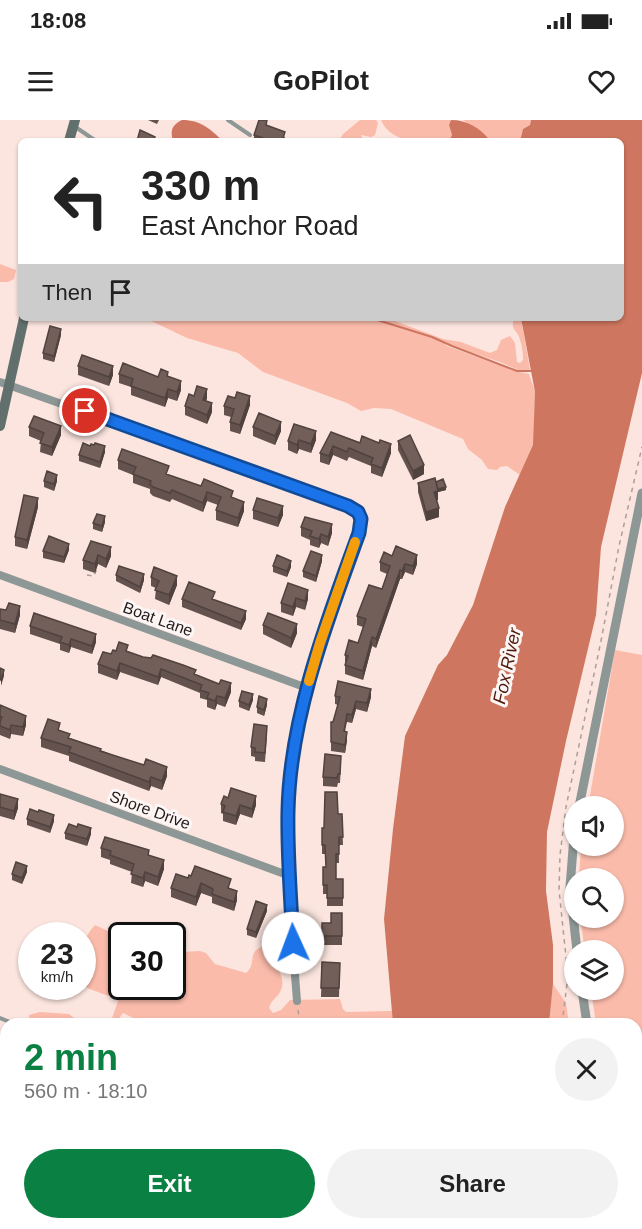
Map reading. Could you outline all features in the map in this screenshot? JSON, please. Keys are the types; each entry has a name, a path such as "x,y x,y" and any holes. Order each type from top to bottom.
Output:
{"main road":[{"path":"70,138 74,123"},
{"path":"0,426 5,383 23,321"}],"street":[{"path":"5,383 348,506 358,512 361,519 359,533 320,643 307,688 294,753 288,809 297,1001"},
{"path":"581,796 642,494"},
{"name":"Boat Lane","path":"0,575 307,688"},
{"name":"Shore Drive","path":"0,769 290,876"},
{"path":"572,856 570,887 576,940"},
{"path":"583,1000 586,1018"}],"lane":[{"path":"228,120 250,135"},
{"path":"74,123 92,138"}],"path":[{"path":"87,575 94,576 99,565"},
{"path":"297,1001 299,1018"}],"shaded area":[{"path":"360,120 376,120 378,123 375,135 371,137 361,135 362,138 341,138"},
{"path":"381,120 451,120 449,125 452,135 450,138 401,138 386,128"},
{"path":"463,120 531,120 530,125 523,129 521,138 486,138"},
{"path":"0,264 16,270 14,279 0,282"},
{"path":"151,321 395,321 490,353 497,350 501,340 510,336 515,343 517,362 520,363 523,360 522,347 513,326 514,321 522,321 530,370 518,370 444,343 515,371 529,374 535,392 534,445 520,475 507,466 497,470 488,469 482,460 468,449 463,439 391,409 374,408 361,411 347,403 263,372 238,353 187,338"},
{"path":"615,650 642,655 642,1018 595,1018 592,1000 624,1000 624,940 583,940 582,928 624,928 624,868 580,868 580,856 624,856 624,796 590,796"},
{"path":"96,925 108,931 108,996 96,991"},
{"path":"262,947 266,948 282,980 280,992 269,1008 273,1013 281,1010 290,1000 340,999 346,1012 392,1011 393,1018 133,1018 123,1013 119,1018 112,1018 118,1001 186,1000 186,952 206,953 215,964 246,973 251,966 253,955 257,949"},
{"path":"553,984 566,1003 568,1018 550,1018"},
{"path":"40,1012 69,1014 74,1018 29,1018 29,1015"}],"water":[{"path":"182,120 200,123 220,138 173,138 173,128"},
{"path":"451,120 463,121 482,132 487,138 450,138 452,135 449,125"},
{"name":"Fox River","path":"531,120 642,120 642,373 601,547 596,615 547,832 546,891 553,945 553,984 550,1018 392,1018 384,919 405,736 438,665 447,655 473,605 505,507 533,445 535,392 522,321 624,321 624,138 521,138 523,129 530,125"}],"building":[{"path":"259,120 267,120 266,125 285,132 283,138 262,138 254,135"},
{"path":"140,130 155,137 155,138 138,138"},
{"path":"50,326 61,329 54,356 43,353"},
{"path":"82,355 113,366 109,377 78,366"},
{"path":"123,363 158,377 161,369 168,372 167,376 181,381 177,392 168,389 165,398 131,386 133,379 119,374"},
{"path":"197,386 207,389 203,400 212,403 207,415 185,406 189,394 194,396"},
{"path":"237,392 250,396 240,425 230,422 234,409 224,406 228,396 235,398"},
{"path":"259,413 281,422 275,436 253,427"},
{"path":"34,416 61,426 52,447 40,443 44,433 29,427"},
{"path":"294,424 316,431 311,444 299,440 297,445 288,441"},
{"path":"331,432 360,443 362,436 379,443 380,440 391,444 382,468 371,464 373,458 349,448 347,452 333,446 329,456 320,453"},
{"path":"410,435 424,465 413,471 398,441"},
{"path":"83,443 90,446 95,443 105,446 100,462 79,455"},
{"path":"122,449 169,466 166,474 201,486 204,479 233,491 231,497 244,502 238,518 216,510 221,497 207,492 203,503 172,490 170,493 153,487 150,484 151,481 133,474 136,467 118,460"},
{"path":"47,471 57,475 54,484 44,481"},
{"path":"435,478 438,491 434,492 439,508 426,512 418,483"},
{"path":"443,479 446,487 438,489 436,482"},
{"path":"24,495 38,498 27,540 15,537"},
{"path":"257,498 283,506 278,518 253,510"},
{"path":"97,514 105,516 102,526 93,523"},
{"path":"305,517 332,524 328,537 321,534 319,539 310,536 312,531 301,527"},
{"path":"49,536 69,544 64,557 43,551"},
{"path":"91,541 111,547 106,559 98,555 95,564 83,560"},
{"path":"396,546 417,555 413,566 405,564 402,571 400,570 376,639 372,637 363,671 345,665 349,640 358,643 366,619 357,616 369,585 382,589 390,566 380,562 384,552 392,556"},
{"path":"311,551 322,555 316,576 303,571"},
{"path":"277,555 291,561 287,571 273,566"},
{"path":"119,566 144,574 140,587 116,575"},
{"path":"154,567 177,576 169,595 155,590 159,581 151,577"},
{"path":"189,582 215,592 212,599 246,611 241,623 182,599"},
{"path":"288,583 308,590 305,601 296,598 293,607 281,603"},
{"path":"9,603 20,606 15,624 0,620 0,609 6,610"},
{"path":"34,613 96,634 92,646 71,639 69,645 60,642 62,637 30,626"},
{"path":"268,613 297,624 291,638 263,625"},
{"path":"119,642 128,645 126,651 143,657 151,658 153,655 183,665 196,670 194,674 219,684 221,680 231,683 225,698 217,696 215,701 207,698 209,693 200,690 202,685 161,669 158,677 120,663 117,671 98,664 103,652 111,654 113,650 116,651"},
{"path":"0,668 4,670 1,680 0,680"},
{"path":"338,681 371,689 367,703 356,701 352,715 347,714 344,731 347,732 345,745 331,742 331,722 333,722 340,697 335,696"},
{"path":"242,691 253,694 249,705 239,701"},
{"path":"259,696 267,699 264,710 257,707"},
{"path":"0,705 26,716 23,727 11,725 10,730 0,726 2,717 0,717"},
{"path":"48,719 60,723 58,730 70,734 68,738 101,749 100,751 144,765 146,759 167,767 162,781 151,777 149,782 69,752 71,747 41,738"},
{"path":"254,724 267,726 265,753 255,752 255,748 251,747"},
{"path":"325,754 341,756 340,774 337,778 323,777"},
{"path":"231,788 256,796 252,809 240,805 236,816 223,812 225,806 221,804 224,796 228,798"},
{"path":"325,792 337,792 338,814 342,814 343,837 339,837 339,854 336,854 336,879 343,879 343,898 327,898 327,885 323,885 323,867 326,867 325,845 322,845"},
{"path":"0,794 18,799 14,811 0,807"},
{"path":"30,809 54,815 50,827 27,819"},
{"path":"69,824 91,828 87,839 65,833"},
{"path":"105,837 149,850 148,855 164,860 158,877 145,872 143,878 131,874 134,864 110,855 111,851 101,848"},
{"path":"16,862 27,866 22,878 12,874"},
{"path":"195,866 231,879 228,888 237,891 234,902 212,894 213,889 201,883 196,897 171,888 176,874 188,878"},
{"path":"256,901 267,905 256,932 247,929"},
{"path":"331,913 342,913 342,936 322,936 322,923 331,923"},
{"path":"322,962 340,963 339,988 321,988"}],"waterway":[{"path":"381,321 432,337 517,371 533,371"}],"slow traffic":[{"path":"309,681 355,542"}],"route":[{"path":"85,411 348,506 358,512 361,519 359,533 320,643 307,688 294,753 288,809 293,943"}]}
